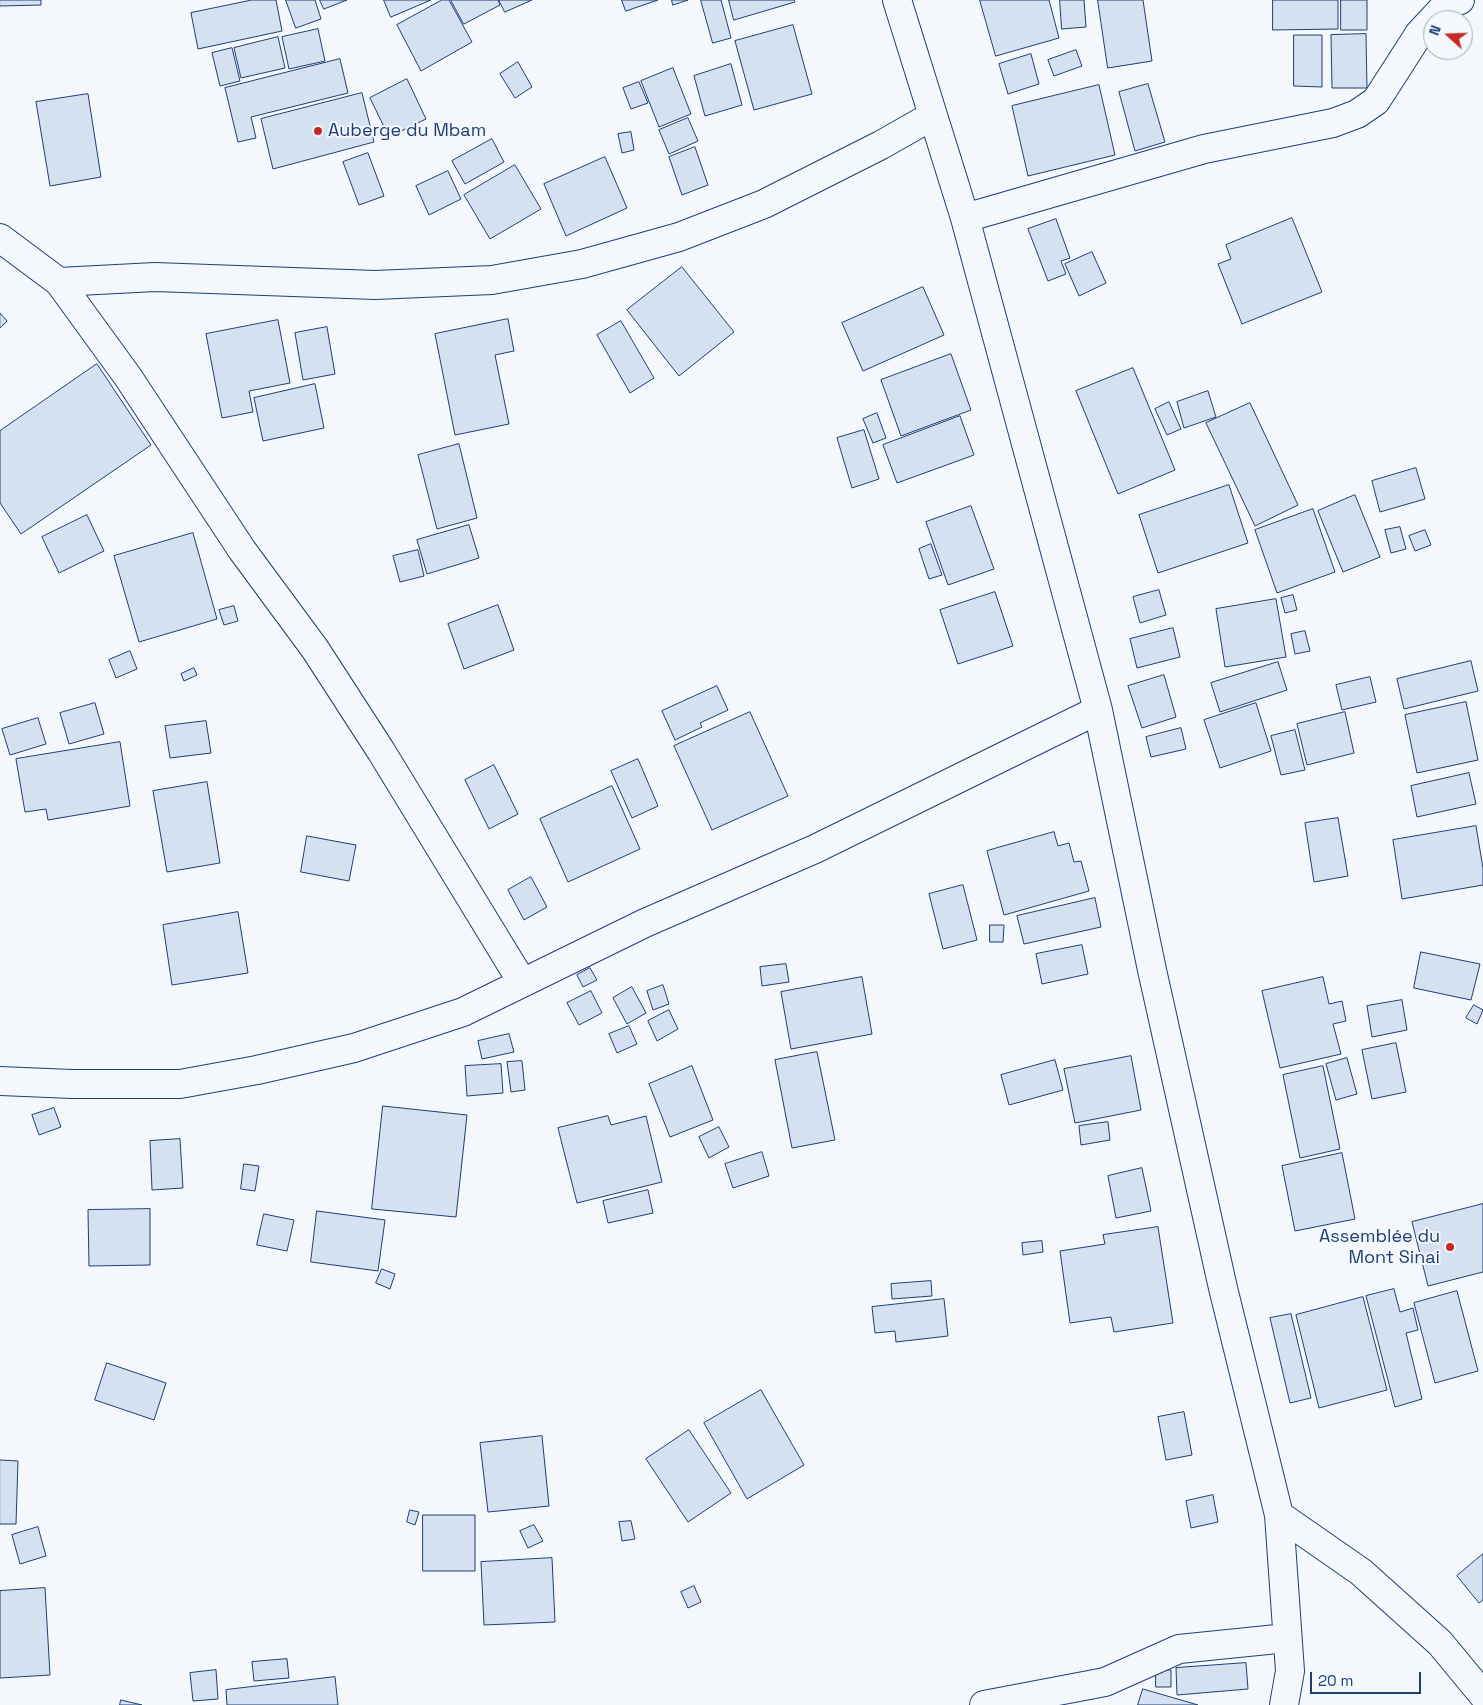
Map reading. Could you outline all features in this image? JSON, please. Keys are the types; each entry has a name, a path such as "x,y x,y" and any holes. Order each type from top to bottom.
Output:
{"street":[{"path":"897,0 964,218 1098,710 1152,970 1223,1288 1279,1515 1290,1671 1284,1705"},
{"path":"964,218 1204,149 1333,122 1357,114 1376,100 1419,34 1446,5 1460,0"},
{"path":"59,282 154,277 375,285 492,280 582,264 680,237 764,204 881,145 932,116"},
{"path":"0,238 59,282 128,377 242,550 315,649 382,751 522,982"},
{"path":"0,1081 72,1084 180,1084 257,1070 354,1048 463,1012 645,923 815,850 1098,710"},
{"path":"1279,1515 1361,1572 1440,1643 1483,1696"},
{"path":"984,1705 1105,1682 1179,1649 1287,1638"}],"building":[{"path":"0,0 41,0 41,5 0,6"},
{"path":"252,0 276,0 282,31 198,49 191,13"},
{"path":"286,0 315,0 321,19 296,28"},
{"path":"320,0 347,0 324,9"},
{"path":"384,0 431,0 391,17"},
{"path":"442,0 449,0 472,42 421,71 397,25"},
{"path":"451,0 498,0 500,5 464,24"},
{"path":"499,0 532,0 505,12"},
{"path":"622,0 658,0 626,11"},
{"path":"672,0 688,0 673,5"},
{"path":"701,0 721,0 731,38 713,43"},
{"path":"729,0 794,0 795,2 734,20"},
{"path":"980,0 1049,0 1059,38 996,56"},
{"path":"1060,0 1084,0 1086,27 1062,29"},
{"path":"1098,0 1143,0 1152,61 1108,68"},
{"path":"1273,0 1338,0 1338,29 1273,30"},
{"path":"1341,0 1367,0 1367,30 1341,30"},
{"path":"793,25 812,94 754,110 735,41"},
{"path":"318,29 325,61 289,69 282,37"},
{"path":"1366,34 1367,88 1332,88 1331,35"},
{"path":"1294,35 1322,35 1322,87 1294,86"},
{"path":"278,37 285,68 241,78 234,48"},
{"path":"232,48 240,81 220,86 212,53"},
{"path":"1076,50 1082,66 1054,76 1048,60"},
{"path":"1031,54 1039,84 1008,94 999,64"},
{"path":"340,59 348,93 251,117 256,138 238,142 225,88"},
{"path":"518,62 532,87 515,98 500,74"},
{"path":"731,64 742,105 705,116 694,76"},
{"path":"673,68 691,114 659,127 641,81"},
{"path":"407,79 426,119 389,137 370,98"},
{"path":"639,82 648,103 631,109 623,88"},
{"path":"1148,84 1165,142 1135,151 1119,92"},
{"path":"1099,85 1115,155 1028,176 1012,106"},
{"name":"Auberge du Mbam","path":"362,93 374,142 273,169 261,119"},
{"path":"88,94 101,177 50,186 36,102"},
{"path":"688,118 698,141 669,154 659,130"},
{"path":"631,132 634,150 622,153 618,134"},
{"path":"492,139 504,162 465,184 452,161"},
{"path":"695,147 708,185 682,195 669,157"},
{"path":"368,153 384,196 359,205 343,162"},
{"path":"605,157 627,208 566,236 544,184"},
{"path":"515,165 541,209 490,239 464,195"},
{"path":"448,171 461,199 429,215 416,186"},
{"path":"1292,218 1322,292 1242,324 1218,264 1231,259 1226,245"},
{"path":"1056,219 1070,258 1061,261 1066,274 1048,281 1028,229"},
{"path":"1092,252 1106,283 1079,296 1065,264"},
{"path":"682,267 734,332 679,376 627,310"},
{"path":"923,287 944,335 863,371 842,323"},
{"path":"0,313 7,321 0,328"},
{"path":"508,319 514,351 495,355 509,424 455,435 435,334"},
{"path":"278,320 290,383 249,391 253,412 222,418 206,334"},
{"path":"621,321 654,378 630,393 597,335"},
{"path":"327,327 335,374 303,380 295,333"},
{"path":"951,354 971,410 901,436 881,380"},
{"path":"97,364 151,445 21,534 0,503 0,431"},
{"path":"1133,368 1175,470 1118,494 1076,391"},
{"path":"315,384 324,428 263,441 254,398"},
{"path":"1208,391 1216,417 1184,428 1177,402"},
{"path":"1169,402 1181,429 1167,435 1155,409"},
{"path":"1250,403 1298,505 1255,526 1206,423"},
{"path":"877,413 886,438 873,443 863,419"},
{"path":"960,416 974,455 897,483 883,445"},
{"path":"864,430 879,479 852,488 837,438"},
{"path":"459,444 477,518 437,529 418,455"},
{"path":"1416,468 1425,499 1380,512 1372,481"},
{"path":"1229,485 1248,543 1158,573 1139,515"},
{"path":"1355,495 1380,557 1343,572 1318,511"},
{"path":"971,506 994,569 948,585 926,522"},
{"path":"1313,509 1335,572 1277,593 1255,530"},
{"path":"87,515 104,551 59,573 42,537"},
{"path":"469,525 479,558 427,574 417,540"},
{"path":"1400,527 1406,549 1391,553 1385,530"},
{"path":"1425,530 1431,545 1415,551 1409,536"},
{"path":"193,533 217,619 139,642 114,556"},
{"path":"931,544 942,575 929,579 919,549"},
{"path":"418,550 424,576 400,582 393,556"},
{"path":"1159,590 1166,615 1140,623 1133,597"},
{"path":"995,592 1013,646 958,664 940,610"},
{"path":"1293,595 1297,610 1285,613 1281,598"},
{"path":"1276,599 1286,657 1225,667 1216,609"},
{"path":"498,605 514,650 464,669 448,624"},
{"path":"234,606 238,621 224,625 219,610"},
{"path":"1173,628 1180,657 1137,668 1130,639"},
{"path":"1305,631 1310,651 1295,654 1291,634"},
{"path":"130,651 137,669 116,678 109,660"},
{"path":"1471,661 1478,691 1404,709 1397,679"},
{"path":"1278,662 1287,690 1220,712 1211,683"},
{"path":"194,668 197,675 184,681 181,674"},
{"path":"1164,675 1176,717 1142,728 1128,686"},
{"path":"1370,677 1376,702 1342,710 1336,685"},
{"path":"717,686 728,710 700,723 702,727 675,740 662,711"},
{"path":"1466,702 1478,760 1417,773 1405,715"},
{"path":"95,703 104,734 69,744 60,713"},
{"path":"1256,703 1271,751 1220,768 1204,720"},
{"path":"750,712 788,796 712,830 674,746"},
{"path":"1345,712 1354,753 1307,765 1297,724"},
{"path":"38,718 46,744 10,755 2,729"},
{"path":"206,721 211,753 170,758 165,726"},
{"path":"1181,728 1186,749 1151,757 1146,737"},
{"path":"1295,730 1305,770 1281,775 1271,736"},
{"path":"120,742 130,806 48,820 46,809 25,812 16,759"},
{"path":"638,759 658,806 632,818 611,771"},
{"path":"494,765 518,814 489,829 465,780"},
{"path":"1469,773 1476,804 1417,817 1411,786"},
{"path":"207,782 220,863 167,872 153,791"},
{"path":"612,786 640,849 568,882 540,819"},
{"path":"1338,818 1348,876 1314,882 1305,823"},
{"path":"1476,826 1483,868 1483,885 1402,899 1393,840"},
{"path":"1054,832 1058,846 1069,843 1074,862 1081,861 1089,891 1004,915 987,851"},
{"path":"307,836 356,845 349,881 301,872"},
{"path":"531,877 547,907 524,920 508,890"},
{"path":"963,885 977,940 943,949 929,894"},
{"path":"1095,898 1101,927 1024,944 1017,916"},
{"path":"238,912 248,973 172,985 163,925"},
{"path":"990,925 1004,925 1003,942 990,942"},
{"path":"1082,945 1088,974 1042,984 1036,954"},
{"path":"1421,952 1480,964 1471,1000 1414,988"},
{"path":"786,964 789,982 762,986 760,967"},
{"path":"590,968 597,980 583,987 577,975"},
{"path":"862,977 872,1034 791,1049 781,992"},
{"path":"1323,977 1329,1004 1342,1001 1346,1021 1333,1024 1341,1054 1280,1068 1262,991"},
{"path":"663,985 669,1004 653,1010 647,991"},
{"path":"632,987 646,1013 627,1024 613,998"},
{"path":"591,991 602,1013 579,1025 567,1003"},
{"path":"1402,1000 1407,1030 1372,1037 1367,1006"},
{"path":"1474,1005 1483,1010 1477,1024 1466,1018"},
{"path":"669,1010 678,1029 657,1041 648,1021"},
{"path":"629,1026 637,1044 617,1053 609,1034"},
{"path":"509,1034 514,1052 482,1059 478,1041"},
{"path":"1396,1043 1406,1092 1372,1099 1362,1050"},
{"path":"817,1052 835,1140 792,1148 775,1060"},
{"path":"1131,1056 1141,1110 1075,1123 1064,1069"},
{"path":"1347,1058 1357,1094 1336,1100 1326,1064"},
{"path":"1055,1060 1063,1090 1009,1105 1001,1075"},
{"path":"522,1061 525,1090 511,1092 507,1062"},
{"path":"501,1064 503,1093 467,1096 465,1066"},
{"path":"692,1066 713,1120 670,1137 649,1084"},
{"path":"1323,1066 1340,1149 1300,1158 1283,1075"},
{"path":"383,1106 467,1115 456,1217 372,1209"},
{"path":"54,1108 61,1127 39,1135 32,1115"},
{"path":"608,1116 611,1125 646,1116 662,1182 577,1203 558,1128"},
{"path":"1108,1122 1110,1140 1081,1145 1079,1126"},
{"path":"719,1127 729,1147 709,1158 699,1137"},
{"path":"180,1139 183,1188 152,1190 150,1141"},
{"path":"762,1152 769,1176 733,1188 725,1164"},
{"path":"1342,1153 1355,1219 1295,1231 1282,1166"},
{"path":"244,1164 259,1166 255,1191 241,1189"},
{"path":"1142,1168 1151,1211 1116,1218 1108,1176"},
{"path":"648,1190 653,1213 608,1223 603,1201"},
{"name":"Assemblée du Mont Sinai","path":"1483,1204 1483,1272 1428,1286 1412,1222"},
{"path":"150,1209 150,1265 89,1266 88,1210"},
{"path":"317,1211 385,1220 378,1271 311,1262"},
{"path":"264,1214 294,1220 287,1251 257,1245"},
{"path":"1158,1227 1173,1323 1114,1332 1111,1317 1070,1323 1060,1251 1105,1244 1103,1235"},
{"path":"1042,1241 1043,1252 1023,1255 1022,1243"},
{"path":"382,1269 395,1274 390,1289 376,1283"},
{"path":"931,1281 932,1296 892,1299 891,1284"},
{"path":"1394,1289 1400,1312 1413,1308 1418,1330 1406,1333 1422,1399 1395,1407 1366,1296"},
{"path":"1457,1291 1478,1371 1435,1383 1414,1303"},
{"path":"1363,1297 1387,1390 1319,1408 1296,1315"},
{"path":"944,1299 948,1336 896,1342 895,1331 875,1333 872,1307"},
{"path":"1291,1314 1311,1398 1290,1403 1270,1318"},
{"path":"107,1363 166,1383 154,1420 95,1400"},
{"path":"761,1390 804,1465 747,1499 704,1423"},
{"path":"1184,1412 1192,1455 1166,1460 1158,1417"},
{"path":"689,1430 731,1493 688,1522 646,1459"},
{"path":"542,1436 549,1506 488,1512 480,1443"},
{"path":"0,1460 18,1461 16,1524 0,1524"},
{"path":"1213,1495 1218,1522 1191,1528 1186,1501"},
{"path":"410,1510 419,1512 415,1525 407,1522"},
{"path":"423,1515 475,1515 475,1571 423,1571"},
{"path":"631,1521 635,1539 622,1541 619,1522"},
{"path":"534,1525 543,1541 528,1548 520,1531"},
{"path":"38,1527 46,1556 20,1564 12,1535"},
{"path":"1483,1554 1483,1600 1479,1603 1457,1576"},
{"path":"552,1558 555,1622 484,1625 481,1562"},
{"path":"694,1586 701,1602 688,1608 681,1592"},
{"path":"45,1588 50,1675 0,1678 0,1591"},
{"path":"287,1659 289,1678 254,1681 252,1662"},
{"path":"1246,1663 1248,1689 1177,1695 1176,1668"},
{"path":"1156,1669 1171,1670 1171,1687 1156,1687"},
{"path":"216,1670 218,1699 193,1701 190,1673"},
{"path":"335,1677 338,1705 227,1705 226,1690"},
{"path":"1143,1689 1198,1705 1138,1705"},
{"path":"121,1700 142,1705 120,1705"}],"place":[{"name":"Auberge du Mbam","path":"318,131"},
{"name":"Assemblée du Mont Sinai","path":"1450,1247"}]}
